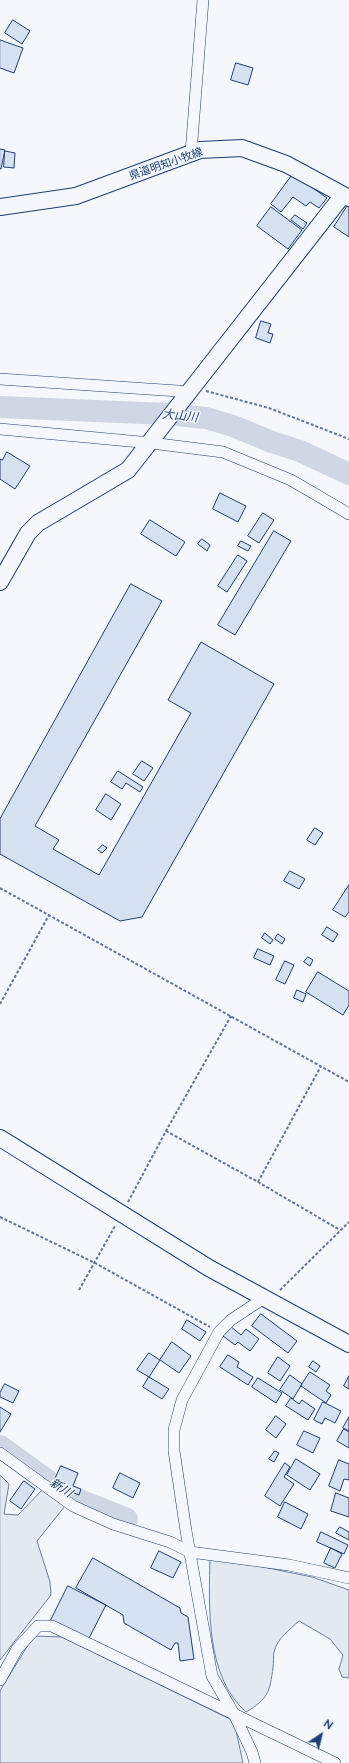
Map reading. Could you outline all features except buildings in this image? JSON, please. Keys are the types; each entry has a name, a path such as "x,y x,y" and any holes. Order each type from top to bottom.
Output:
{"street":[{"path":"191,153 204,0"},
{"name":"県道明知小牧線","path":"0,207 76,196 200,150 242,148 286,164 347,195"},
{"path":"0,582 28,533 38,523 128,470 347,195"},
{"path":"0,379 190,391"},
{"path":"0,429 151,443 222,452 291,480 349,514"},
{"path":"0,1138 209,1268 349,1344"},
{"path":"255,1763 252,1752 234,1714 212,1676 174,1451 174,1430 182,1400 219,1332 231,1320 264,1298"},
{"path":"0,1453 73,1506 113,1524 170,1542 190,1552 289,1565 349,1578"},
{"path":"0,1680 17,1649 38,1626 52,1626 335,1763"}],"path":[{"path":"190,391 269,408 349,439"},
{"path":"0,888 349,1082"},
{"path":"0,1004 49,915"},
{"path":"79,1290 231,1016"},
{"path":"258,1182 321,1066"},
{"path":"166,1131 340,1230"},
{"path":"0,1217 95,1263 219,1332"},
{"path":"264,1298 276,1294 349,1222"}],"shaded area":[{"path":"0,1475 9,1484 4,1514 18,1515 45,1487 65,1506 37,1541 50,1582 51,1595 0,1660"},
{"path":"210,1556 312,1577 349,1590 349,1678 342,1677 339,1669 343,1655 330,1639 299,1621 284,1635 276,1647 271,1683 267,1694 259,1703 246,1712 233,1697 223,1679 216,1660 210,1618"},
{"path":"34,1636 62,1637 234,1721 243,1763 0,1763 0,1691"}],"waterway":[{"name":"大山川","path":"0,407 166,414 206,418 233,426 272,442 300,451 349,474"},
{"name":"新川","path":"0,1446 69,1496 127,1519"}]}
